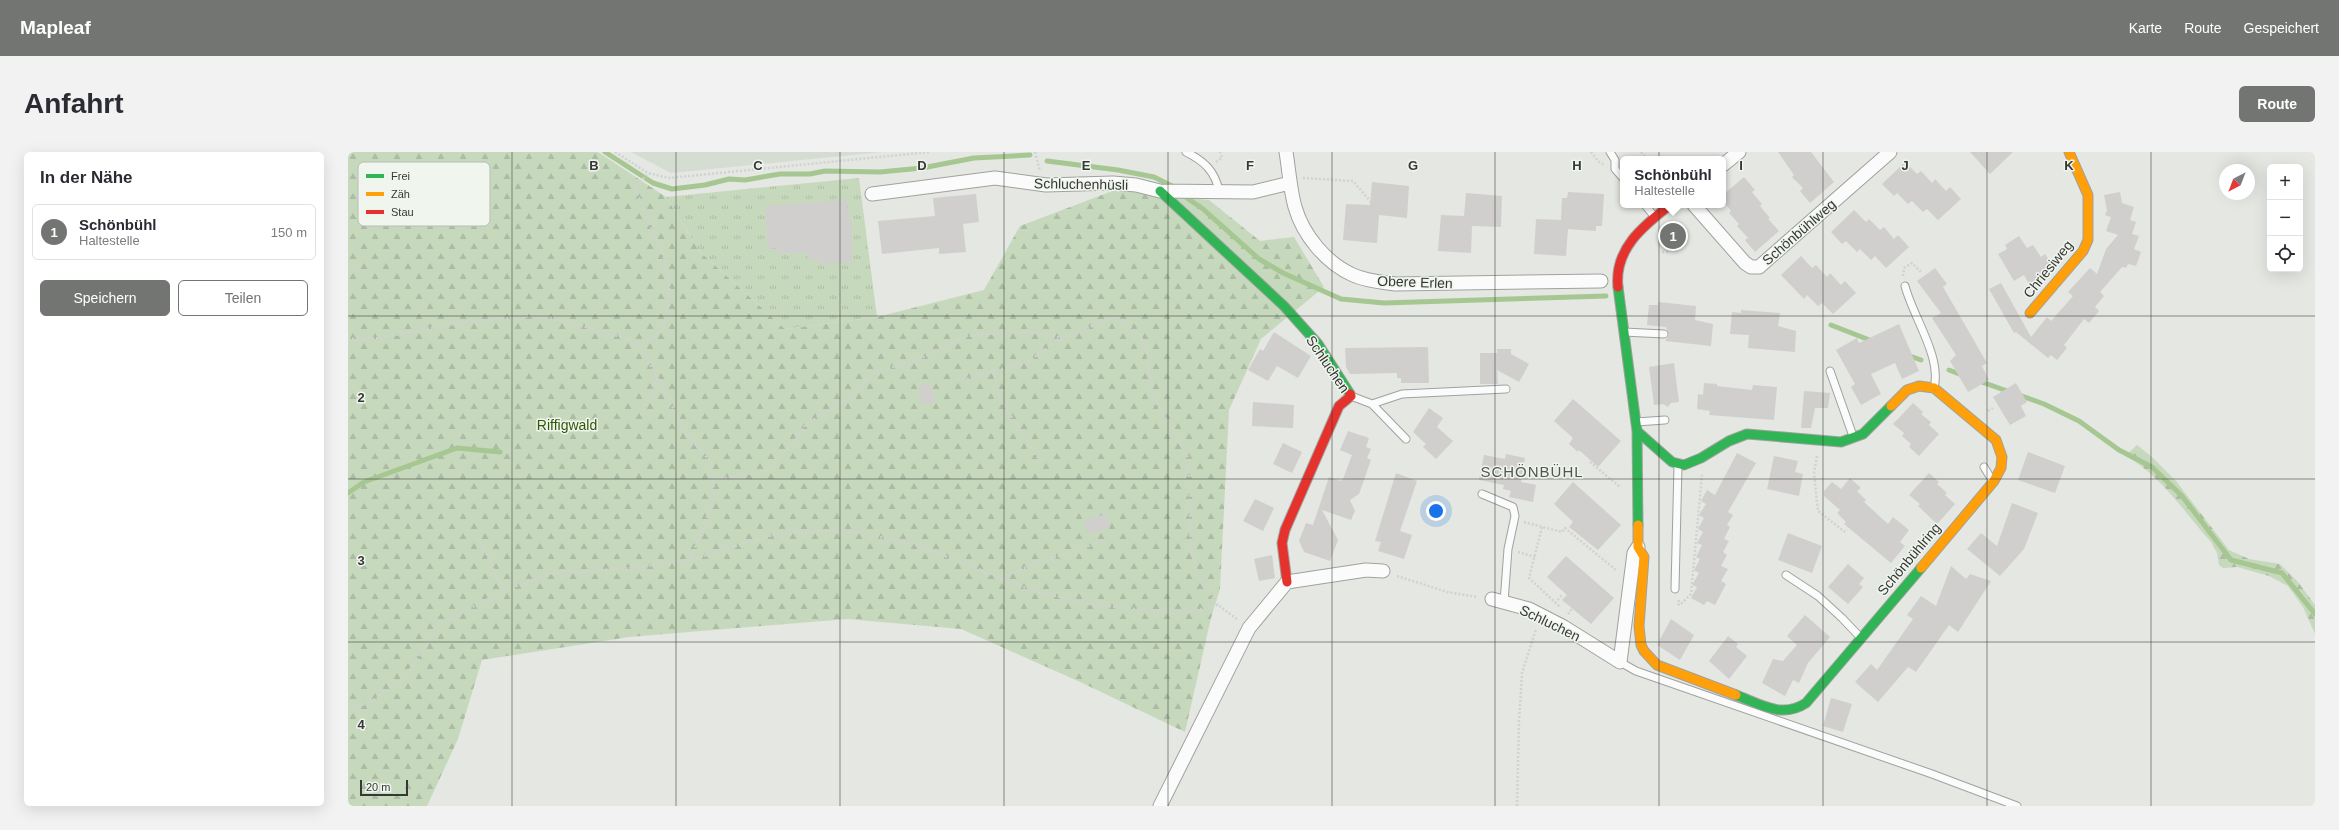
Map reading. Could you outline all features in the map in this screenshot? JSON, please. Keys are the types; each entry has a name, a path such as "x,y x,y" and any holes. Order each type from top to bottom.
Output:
{"street":[{"name":"Obere Erlen","path":"1286,152 1294,206 1303,228 1323,253 1354,275 1374,282 1395,284 1601,281"},
{"path":"1726,163 1739,152"},
{"name":"Schönbühlweg","path":"1697,208 1745,263 1751,267 1759,267 1890,152"},
{"name":"Chriesiweg","path":"2030,313 2083,251 2088,240 2088,195 2069,152"},
{"name":"Schluchenhüsli","path":"872,194 995,178 1046,185 1113,183 1136,185 1160,191 1253,192 1290,180"},
{"name":"Schluchen","path":"1160,191 1284,306 1318,344 1351,396 1339,406 1285,530 1282,542 1288,582"},
{"name":"Schönbühlring","path":"1666,208 1630,239 1618,262 1617,275 1636,426 1638,547 1644,557 1640,630 1642,646 1650,658 1667,669 1778,711 1790,712 1806,703 1994,481 2001,468 2002,458 1996,440 1934,388"},
{"path":"1636,426 1663,454 1678,465 1686,465 1737,435 1747,434 1841,442 1854,438 1866,432 1906,390 1919,386 1934,388"},
{"path":"1620,662 1634,553 1638,547"},
{"path":"1160,806 1249,628 1288,582 1366,570 1383,571"},
{"name":"Schluchen","path":"1498,601 1529,609 1564,627 1620,662"}],"lane":[{"path":"1186,152 1210,168 1216,178 1219,191"},
{"path":"1610,152 1615,160 1615,169 1620,175"},
{"path":"1648,208 1656,217"},
{"path":"1905,286 1935,362 1937,377 1934,388"},
{"path":"1624,332 1664,334"},
{"path":"1830,372 1854,438"},
{"path":"1372,404 1402,394 1506,389"},
{"path":"1351,396 1372,404 1406,439"},
{"path":"1636,426 1666,420"},
{"path":"1675,589 1678,465"},
{"path":"1984,467 1989,478 1994,481"},
{"path":"1482,494 1513,507 1514,520 1498,601"},
{"path":"1786,575 1812,592 1842,618 1861,638"},
{"path":"1620,662 1636,671 1932,774 2017,806"}],"path":[{"path":"615,152 647,175 669,178 929,152"},
{"path":"635,344 653,338 663,328 670,293 665,260 635,188 647,175"},
{"path":"1290,180 1353,181 1370,202"},
{"path":"1662,252 1670,252"},
{"path":"1905,286 1903,276 1904,268 1908,263 1916,264 1922,273"},
{"path":"348,265 363,273"},
{"path":"348,339 380,338 458,323 541,315 626,338 641,349 688,437 711,462 715,497 690,560"},
{"path":"958,381 1027,362 1062,338 1084,330 1100,321 1119,318 1142,338 1147,351 1151,388 1157,404 1189,459 1190,535 1196,575 1218,605 1249,628"},
{"path":"713,480 765,471 793,443 805,425 848,399 874,373 926,356 966,336 1026,331 1062,338"},
{"path":"994,372 999,397 1042,463"},
{"path":"643,409 657,377"},
{"path":"1820,440 1814,473 1818,511 1845,532"},
{"path":"1590,462 1619,487 1624,487"},
{"path":"1680,605 1691,594 1702,473"},
{"path":"1514,520 1562,532 1565,528 1616,571 1622,571"},
{"path":"1542,527 1530,578 1567,615 1573,608"},
{"path":"348,712 377,698 406,676 438,625 503,591 551,573 633,568 690,560 776,534 848,530 890,541 917,545 1034,591 1090,604 1179,614 1218,605"},
{"path":"480,539 503,591"},
{"path":"1002,578 1022,569 1107,540"},
{"path":"1508,550 1535,557"},
{"path":"1383,571 1447,592 1498,601"},
{"path":"1555,603 1562,594"},
{"path":"1517,806 1518,722 1522,673 1540,615"}],"shaded area":[{"path":"631,152 882,152 671,173"}],"green space":[{"name":"Riffigwald","path":"348,152 598,152 666,197 700,252 785,329 877,317 984,290 1020,226 1115,190 1209,200 1260,241 1294,237 1324,287 1261,339 1229,410 1220,589 1211,618 1185,732 1078,681 961,629 847,619 629,637 482,660 458,739 427,806 348,806"},
{"path":"859,178 877,317 785,329 700,252 666,197"},
{"path":"2137,445 2152,457 2176,481 2229,550 2249,559 2280,564 2298,582 2315,605 2315,634 2303,607 2288,586 2269,576 2237,567 2223,568 2219,565 2217,553 2212,543 2172,495 2150,473 2125,456"}],"building":[{"path":"1778,152 1811,152 1834,182 1810,203 1800,191 1803,188 1792,177 1794,175"},
{"path":"1970,152 2013,152 1990,174"},
{"path":"1905,162 1917,174 1921,171 1932,183 1935,179 1946,191 1950,187 1961,199 1938,220 1927,209 1923,212 1912,201 1908,204 1897,193 1894,196 1882,184"},
{"path":"1744,177 1755,190 1752,192 1762,204 1760,206 1770,218 1768,219 1779,231 1755,252 1745,240 1748,238 1737,226 1739,224 1729,213 1731,211 1726,205 1726,192"},
{"path":"1372,182 1409,186 1407,218 1379,215 1377,243 1343,240 1346,204 1370,205"},
{"path":"1568,192 1604,194 1602,226 1596,226 1596,231 1568,229 1566,256 1534,254 1536,219 1561,220 1562,198 1567,198"},
{"path":"2120,192 2122,203 2134,207 2130,220 2136,222 2132,234 2139,236 2134,249 2141,252 2136,266 2128,264 2126,268 2122,267 2100,292 2104,296 2095,307 2099,311 2089,323 2084,319 2064,345 2067,348 2057,360 2051,355 2048,358 2016,332 2014,333 1989,289 2001,283 2031,337 2047,317 2051,321 2073,296 2068,292 2090,268 2097,274 2106,249 2118,235 2106,231 2111,217 2105,215 2107,210 2104,195"},
{"path":"1466,193 1502,196 1501,227 1472,226 1471,253 1438,251 1441,215 1464,216"},
{"path":"976,194 979,222 963,224 966,252 939,254 939,248 882,254 878,221 935,216 933,198"},
{"path":"847,200 848,213 850,213 853,262 819,264 819,259 807,259 806,252 777,254 777,248 768,249 765,206"},
{"path":"1854,210 1866,222 1869,219 1880,230 1884,227 1894,239 1898,235 1909,247 1886,268 1875,256 1871,260 1860,249 1857,252 1846,241 1842,244 1831,232"},
{"path":"2019,236 2027,248 2033,245 2041,257 2045,254 2054,268 2044,280 2031,288 2024,275 2014,281 1998,254 2007,249 2005,245"},
{"path":"1801,256 1812,268 1816,265 1827,277 1830,273 1841,285 1845,281 1856,293 1833,314 1822,303 1818,306 1807,295 1804,299 1781,275"},
{"path":"1935,268 1947,284 1943,287 1987,363 1982,366 1989,380 1968,392 1950,361 1956,355 1932,318 1941,313 1917,281"},
{"path":"1658,302 1696,306 1695,320 1713,324 1711,346 1665,341 1669,335 1666,327 1647,325 1649,305 1658,305"},
{"path":"1741,310 1780,313 1778,326 1796,331 1795,352 1748,348 1749,335 1730,334 1732,312 1741,313"},
{"path":"1899,324 1919,371 1902,379 1895,363 1871,374 1881,394 1861,405 1851,387 1855,384 1836,350 1857,338 1859,343"},
{"path":"1274,332 1311,356 1298,378 1277,366 1268,381 1248,370 1260,349 1263,351"},
{"path":"1428,347 1429,383 1401,383 1401,378 1397,378 1397,373 1350,374 1346,367 1345,348"},
{"path":"1497,349 1511,349 1511,354 1529,364 1519,382 1497,370 1498,384 1480,384 1480,353 1497,353"},
{"path":"1674,363 1679,402 1671,403 1668,407 1663,404 1654,405 1649,367"},
{"path":"930,383 935,402 923,405 918,386"},
{"path":"1704,383 1752,390 1753,385 1777,387 1774,420 1709,415 1710,411 1697,409 1698,394 1703,395"},
{"path":"2016,383 2027,402 2021,406 2026,416 2010,425 1993,397"},
{"path":"1804,391 1830,393 1828,408 1815,408 1811,428 1801,428"},
{"path":"1573,399 1621,441 1598,467 1579,450 1578,452 1569,444 1573,438 1554,421"},
{"path":"1253,402 1294,405 1293,428 1252,426"},
{"path":"1913,403 1923,412 1921,414 1931,422 1929,425 1939,434 1919,456 1909,447 1911,444 1902,436 1904,433 1893,424"},
{"path":"1429,408 1443,418 1437,427 1453,441 1436,459 1423,447 1426,444 1413,432"},
{"path":"1348,431 1369,438 1366,447 1371,449 1367,458 1371,460 1359,494 1350,500 1355,511 1351,520 1322,510 1338,540 1330,561 1304,552 1299,541 1306,523 1313,525 1329,477 1341,481 1343,479 1352,455 1340,450"},
{"path":"1283,443 1302,452 1292,473 1273,464"},
{"path":"2028,452 2065,466 2055,493 2018,480"},
{"path":"1737,453 1756,463 1728,512 1733,515 1727,525 1730,527 1724,539 1729,541 1723,552 1727,555 1721,566 1728,569 1721,581 1726,584 1715,605 1707,601 1704,605 1691,598 1697,587 1692,585 1699,573 1694,570 1700,559 1696,557 1702,545 1697,543 1703,532 1698,529 1704,518 1699,515 1706,504 1701,501 1707,490 1715,495"},
{"path":"1506,454 1525,458 1521,482 1536,485 1533,502 1509,497 1511,491 1503,489 1504,485 1479,480 1484,455 1505,459"},
{"path":"1774,456 1798,461 1795,472 1803,474 1799,496 1767,489"},
{"path":"1396,473 1417,481 1400,531 1412,535 1404,559 1378,551 1381,542 1375,541"},
{"path":"1929,473 1939,482 1937,484 1947,493 1945,495 1955,504 1937,524 1918,506 1920,504 1909,495"},
{"path":"1850,478 1861,488 1857,491 1866,500 1864,502 1888,524 1893,517 1909,530 1900,542 1905,546 1891,563 1844,524 1846,522 1837,513 1840,510 1824,496 1824,491 1832,482 1841,489"},
{"path":"1573,482 1621,525 1598,550 1569,527 1573,522 1554,504"},
{"path":"1255,499 1274,508 1263,531 1243,521"},
{"path":"2012,503 2038,513 2024,549 2000,576 1967,549 1981,533 1997,546"},
{"path":"1106,514 1110,528 1088,534 1084,520"},
{"path":"1788,533 1822,546 1812,573 1778,560"},
{"path":"1272,555 1275,578 1259,581 1254,559"},
{"path":"1566,556 1614,598 1591,624 1562,600 1567,595 1547,577"},
{"path":"1848,564 1864,578 1859,584 1863,587 1848,604 1828,587"},
{"path":"1951,566 1966,579 1970,574 1991,581 1958,632 1949,625 1916,672 1908,667 1878,702 1855,682 1871,664 1877,670 1913,619 1907,615 1921,596 1936,606"},
{"path":"1805,615 1830,637 1808,663 1799,683 1793,680 1785,696 1762,683 1773,659 1783,661 1797,645 1787,636"},
{"path":"1671,619 1694,635 1680,660 1657,645"},
{"path":"1728,636 1738,644 1736,647 1747,656 1729,679 1709,661"},
{"path":"1831,698 1852,704 1843,732 1823,726"}],"waterway":[{"path":"605,152 653,183 672,189 705,185 729,179 745,180 780,174 810,174 825,171 880,172 922,168 974,158 1030,155"},
{"path":"1047,161 1118,170 1154,177 1172,186"},
{"path":"1187,198 1203,209 1259,259 1283,273 1341,299 1384,303 1606,296"},
{"path":"1831,325 1872,341"},
{"path":"1907,355 1921,360"},
{"path":"1949,370 1962,375"},
{"path":"1979,381 2010,392"},
{"path":"2019,395 2044,404 2079,421 2119,450 2152,467 2182,496 2231,560 2282,573 2315,614"},
{"path":"348,493 364,482 457,448 500,452"}],"traffic: fast":[{"path":"1160,191 1284,306 1318,344 1350,394"},
{"path":"1618,287 1637,431 1638,525"},
{"path":"1637,431 1672,462 1684,465 1701,458 1729,441 1747,434 1841,442 1863,434 1891,406"},
{"path":"1736,695 1762,706 1780,710 1797,708 1806,703 1921,568"}],"traffic: slow":[{"path":"2030,313 2083,251 2088,240 2088,195 2069,152"},
{"path":"1891,406 1907,390 1919,386 1934,388 1996,440 2002,457 2001,468 1994,481 1921,568"},
{"path":"1638,525 1638,547 1644,557 1639,626 1641,645 1644,651 1657,665 1736,695"}],"traffic: jam":[{"path":"1618,287 1618,273 1621,261 1632,240 1650,221 1666,208"},
{"path":"1287,582 1282,543 1285,530 1339,406 1351,396 1350,394"}],"place":[{"name":"Schönbühl","path":"1673,236"}],"district":[{"name":"SCHÖNBÜHL","path":"1532,472"}]}
